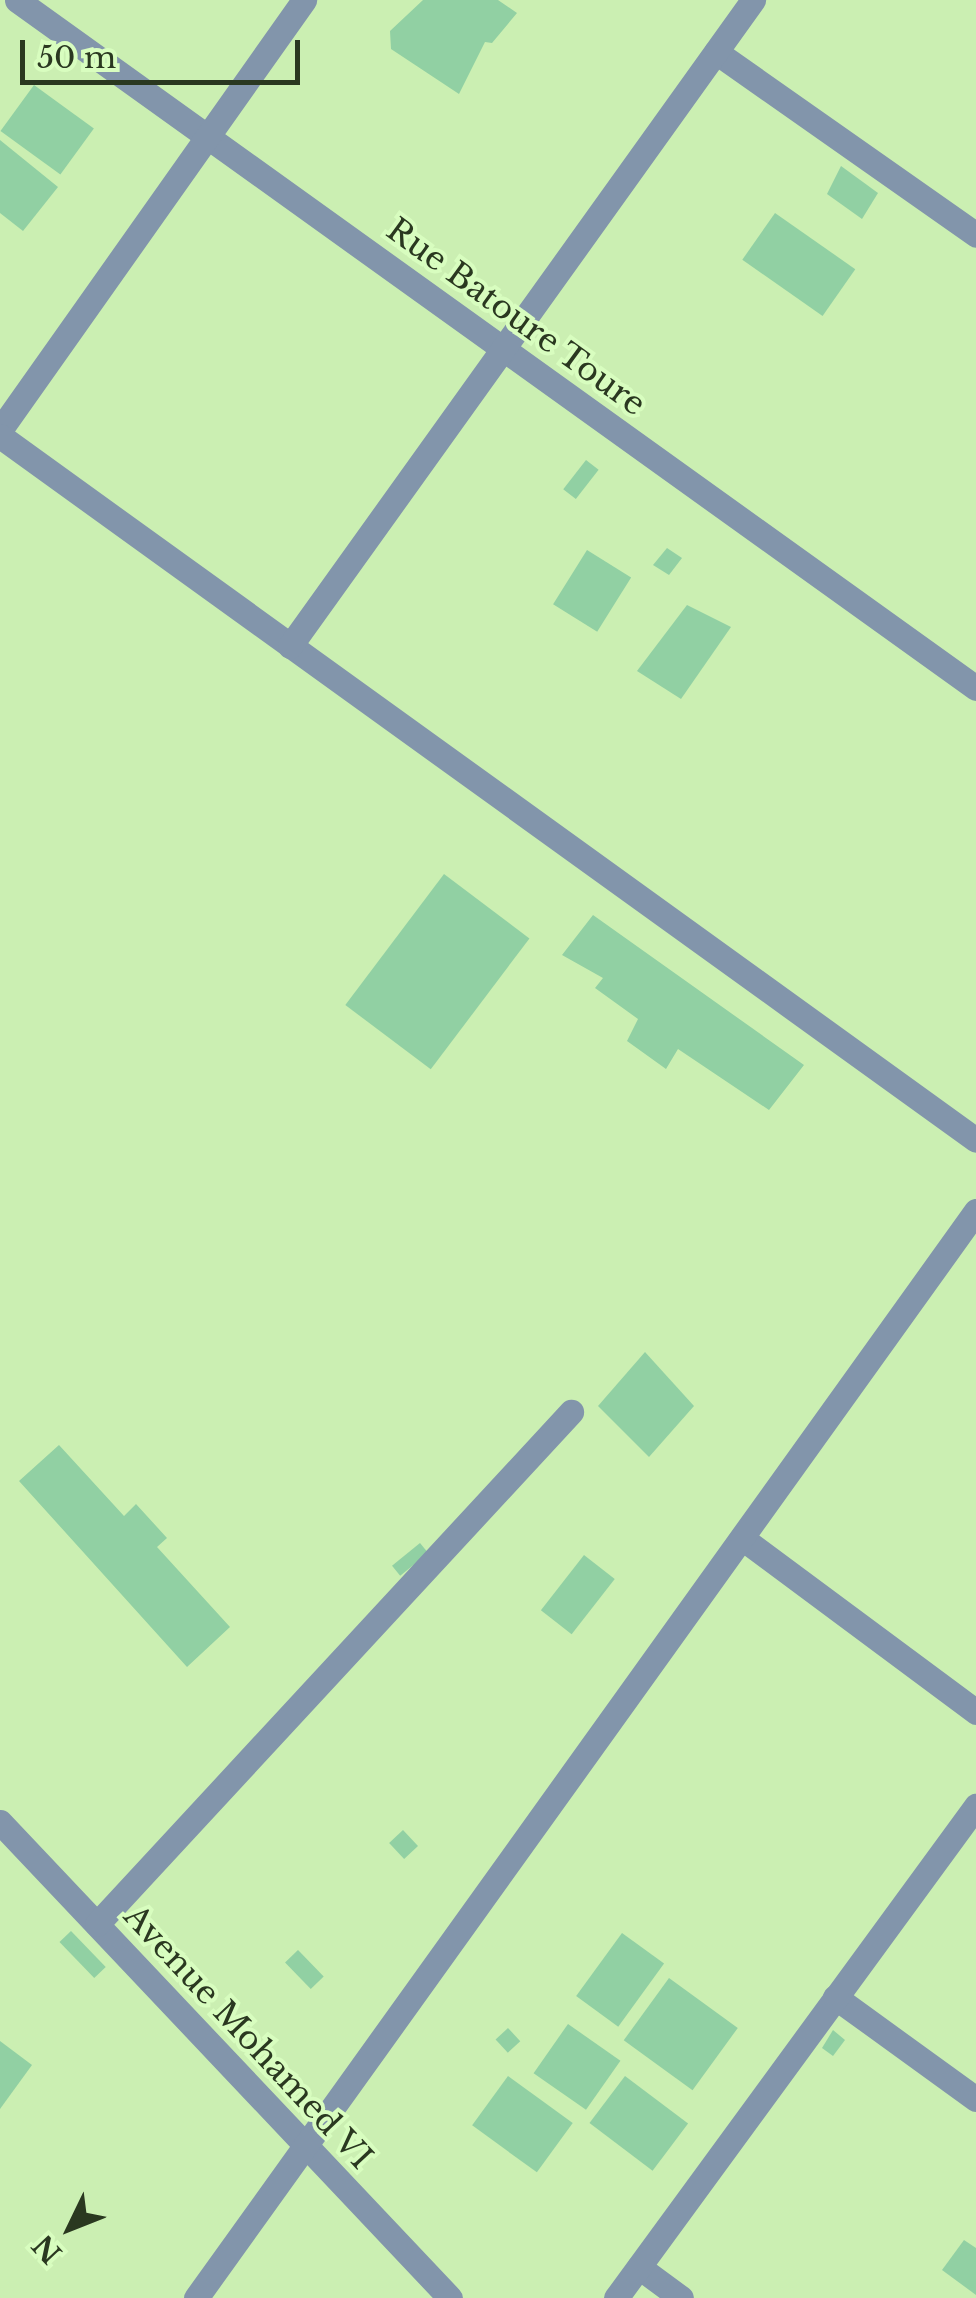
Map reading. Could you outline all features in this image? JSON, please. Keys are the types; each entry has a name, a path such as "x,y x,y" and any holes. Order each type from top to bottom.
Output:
{"street":[{"name":"Rue Batoure Toure","path":"17,0 976,688"},
{"path":"304,0 0,433 976,1140"},
{"path":"290,646 753,0"},
{"path":"716,52 976,235"},
{"path":"196,2298 976,1211"},
{"path":"97,1924 572,1412"},
{"path":"742,1538 976,1712"},
{"path":"616,2298 976,1806"},
{"name":"Avenue Mohamed VI","path":"0,1822 450,2298"},
{"path":"836,1997 976,2098"},
{"path":"639,2268 682,2298"}],"building":[{"path":"423,0 498,0 517,13 492,43 485,42 459,94 391,49 390,31"},
{"path":"34,85 94,128 60,175 0,131"},
{"path":"0,140 58,187 23,231 0,213"},
{"path":"841,166 878,193 862,219 827,194"},
{"path":"775,213 855,269 823,316 742,260"},
{"path":"586,460 599,470 576,499 563,489"},
{"path":"667,548 682,558 669,575 653,565"},
{"path":"587,550 631,578 597,632 553,604"},
{"path":"687,605 731,627 681,699 637,671"},
{"path":"444,874 529,938 431,1069 345,1005"},
{"path":"593,915 804,1065 769,1110 678,1049 666,1069 627,1041 638,1019 595,988 603,978 562,955"},
{"path":"645,1352 694,1406 649,1457 598,1406"},
{"path":"59,1445 124,1516 136,1504 167,1538 157,1547 230,1627 187,1667 19,1481"},
{"path":"420,1543 428,1553 400,1576 392,1566"},
{"path":"584,1555 615,1579 572,1634 541,1610"},
{"path":"403,1830 418,1846 404,1859 389,1843"},
{"path":"71,1931 106,1967 94,1978 59,1942"},
{"path":"622,1933 664,1964 618,2027 576,1996"},
{"path":"298,1950 324,1977 311,1989 285,1963"},
{"path":"669,1978 738,2028 693,2090 624,2040"},
{"path":"568,2024 620,2061 586,2110 534,2073"},
{"path":"508,2028 520,2041 508,2053 496,2040"},
{"path":"833,2030 845,2040 833,2056 822,2048"},
{"path":"0,2041 32,2065 0,2109"},
{"path":"508,2076 573,2123 537,2172 472,2125"},
{"path":"625,2076 688,2124 653,2171 589,2123"},
{"path":"964,2240 976,2248 976,2295 942,2270"}]}
